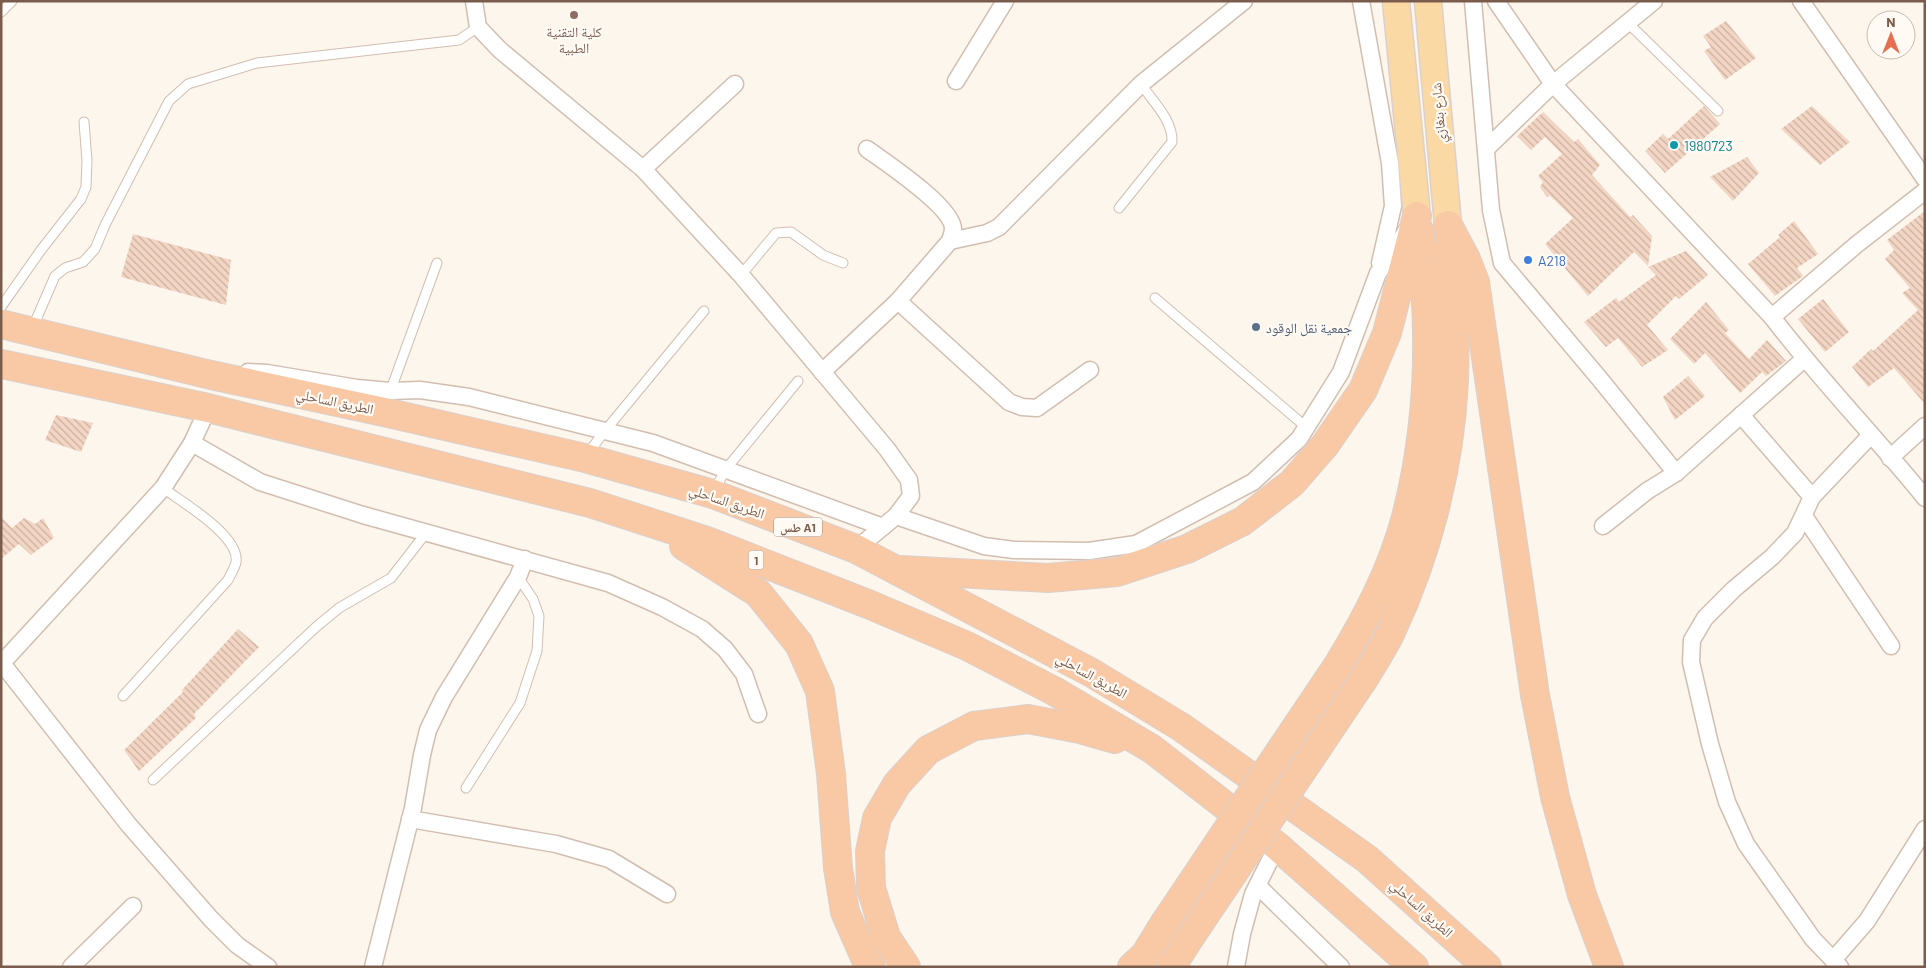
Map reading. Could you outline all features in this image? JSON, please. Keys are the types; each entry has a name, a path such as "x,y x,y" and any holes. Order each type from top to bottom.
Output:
{"highway":[{"path":"896,570 1048,578 1117,572 1187,549 1243,521 1292,483 1325,445 1363,390 1387,333 1417,216"},
{"path":"1132,967 1145,955 1338,665 1367,615 1392,558 1406,518 1423,414 1427,343 1424,269 1417,216"},
{"path":"1171,967 1363,680 1389,635 1414,578 1434,514 1447,446 1454,381 1453,303 1448,225"},
{"path":"1448,225 1466,258 1475,282 1533,686 1555,797 1582,895 1609,967"},
{"name":"الطريق الساحلي","path":"1,324 32,330 211,376 387,401 713,494 856,549 1092,673 1181,727 1367,859 1487,967"},
{"name":"1","path":"1,364 208,408 590,503 707,541 868,604 967,646 1054,691 1152,749 1277,846 1414,967"},
{"path":"590,503 666,536 692,550 758,593 798,644 820,691 831,774 838,868 845,912 866,960 871,967"},
{"path":"906,967 886,936 871,888 870,851 877,818 897,784 928,750 974,726 1028,719 1080,728 1152,749"}],"main road":[{"path":"1396,1 1417,216"},
{"name":"شارع بنغازي","path":"1428,1 1448,225"}],"street":[{"path":"474,1 478,27 500,50 643,169 740,275 887,450 909,480 911,496 889,522 856,549"},
{"path":"956,81 1005,1"},
{"path":"950,241 986,233 999,227 1140,84 1244,1"},
{"path":"387,401 420,390 469,398 653,443 889,522 984,546 1006,549 1089,551 1136,544 1253,482 1299,439 1341,372 1378,273 1393,206 1390,163 1362,1"},
{"path":"1473,1 1491,210 1502,263 1600,378 1676,473"},
{"path":"1496,1 1553,84 1772,317 1804,359 1830,386 1925,498"},
{"path":"1486,149 1553,84 1654,1"},
{"path":"1801,1 1925,179"},
{"path":"643,169 735,84"},
{"path":"822,372 898,300 950,241 953,228 946,213 910,180 867,149"},
{"path":"1772,317 1856,245 1925,191"},
{"path":"1378,273 1417,216"},
{"path":"898,300 1009,402 1022,407 1037,408 1090,370"},
{"path":"1603,526 1647,491 1676,473 1804,359"},
{"path":"208,408 192,443 163,488 1,663 128,824 210,919 238,945 268,967"},
{"path":"1741,415 1812,497"},
{"path":"1890,458 1925,426"},
{"path":"1871,435 1812,497 1795,534 1704,618 1692,640 1691,662 1710,744 1727,802 1746,844 1813,938 1836,963 1867,921 1925,829"},
{"path":"192,443 260,482 311,500 608,583 662,607 702,629 725,649 744,674 758,714"},
{"path":"1804,516 1891,646"},
{"path":"372,967 413,808 422,755 433,717 518,577 525,559"},
{"path":"410,819 556,844 609,859 667,894"},
{"path":"1236,967 1242,934 1253,894 1277,846"},
{"path":"1258,886 1341,967"},
{"path":"71,967 133,906"}],"lane":[{"path":"1,12 12,1"},
{"path":"1628,23 1718,111"},
{"path":"32,330 55,276 65,268 83,262 95,248 105,225 170,101 188,84 257,63 460,40 478,27"},
{"path":"1119,208 1172,142 1172,132 1169,124 1140,84"},
{"path":"1,307 41,250 81,199 86,187 87,161 84,122"},
{"path":"740,275 776,233 791,232 823,255 843,263"},
{"path":"387,401 437,263"},
{"path":"1156,298 1306,428"},
{"path":"585,458 704,310"},
{"path":"713,494 726,469 798,381"},
{"path":"123,696 228,580 236,562 235,550 223,534 163,488"},
{"path":"153,780 316,627 339,608 391,578 426,533"},
{"path":"466,788 520,703 537,651 539,616 533,599 518,577"}],"building":[{"path":"1726,21 1756,58 1725,80 1704,51 1711,47 1703,36"},
{"name":"1980723","path":"1704,106 1720,124 1665,173 1645,151 1663,134 1668,139"},
{"path":"1812,106 1850,142 1820,165 1781,129"},
{"path":"1543,112 1574,142 1578,139 1600,165 1592,175 1630,217 1633,215 1652,236 1648,266 1634,252 1588,296 1545,244 1573,218 1550,196 1547,197 1540,187 1543,182 1538,176 1562,154 1545,137 1531,150 1517,136"},
{"path":"1747,157 1759,173 1733,201 1710,177"},
{"path":"1925,211 1925,404 1894,368 1868,387 1852,367 1871,349 1873,351 1918,310 1902,293 1910,288 1885,259 1894,250 1887,240"},
{"path":"1794,221 1818,254 1797,268 1803,276 1775,296 1748,264 1780,237 1778,235"},
{"path":"133,234 231,260 226,305 121,277"},
{"path":"1686,251 1708,275 1679,299 1676,296 1647,325 1668,350 1642,367 1618,338 1606,347 1584,322 1616,298 1619,302 1656,275 1648,267"},
{"path":"1823,299 1849,332 1825,352 1798,319"},
{"path":"1706,302 1729,330 1725,333 1749,359 1767,340 1786,361 1766,376 1762,372 1740,393 1705,353 1694,364 1670,339"},
{"path":"1688,376 1705,396 1675,420 1663,397"},
{"path":"56,415 93,423 81,452 45,440"},
{"path":"1,517 12,528 24,518 35,524 43,518 54,538 31,555 19,544 1,559"},
{"path":"238,629 259,647 194,714 196,718 139,771 124,750 183,692 182,690"}],"place":[{"name":"كلية التقنية الطبية","path":"574,15"},
{"name":"1980723","path":"1674,145"},
{"name":"A218","path":"1528,260"},
{"name":"جمعية نقل الوقود","path":"1256,327"}]}
